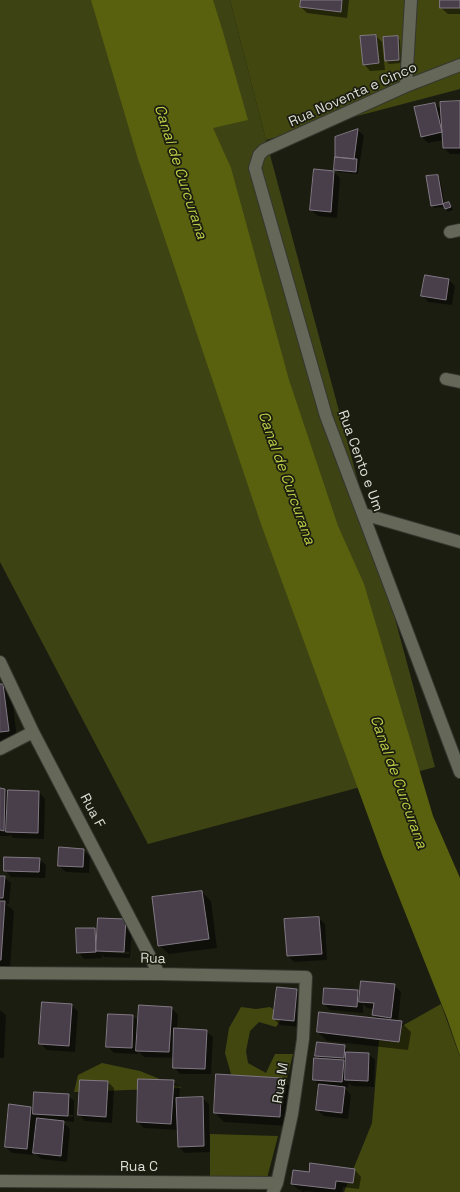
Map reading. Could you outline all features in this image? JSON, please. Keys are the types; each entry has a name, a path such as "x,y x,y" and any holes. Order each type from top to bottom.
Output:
{"street":[{"path":"406,86 411,0"},
{"name":"Rua Noventa e Cinco","path":"259,155 264,150 406,86 460,65"},
{"name":"Rua Cento e Um","path":"259,155 255,168 324,409 460,772"},
{"path":"446,379 460,382"},
{"path":"363,514 460,542"},
{"name":"Rua F","path":"0,662 33,732 159,974"},
{"path":"0,749 33,732"},
{"name":"Rua","path":"0,973 306,977"},
{"name":"Rua M","path":"275,1188 292,1114 304,1039 306,977"},
{"name":"Rua C","path":"0,1181 275,1188"}],"shaded area":[{"path":"0,0 230,0 266,140 435,767 148,844 0,562"},
{"path":"230,0 460,0 460,89 266,140"},
{"path":"441,1004 460,1057 460,1192 344,1192 372,1123 379,1039"},
{"path":"241,1007 256,1009 270,1007 283,1016 276,1027 259,1022 250,1031 246,1051 248,1063 266,1073 275,1054 293,1054 285,1086 263,1087 233,1081 225,1053 229,1028"},
{"path":"102,1063 140,1071 182,1088 74,1092 78,1075"},
{"path":"210,1134 278,1136 264,1190 210,1186"}],"water":[{"name":"Canal de Curcurana","path":"91,0 213,0 248,120 213,128 231,168 289,380 338,526 364,584 433,816 460,878 460,1056 447,1018 383,857 262,527 138,159"}],"building":[{"path":"301,0 342,0 341,12 300,7"},
{"path":"440,0 460,0 460,8 440,8"},
{"path":"376,35 379,63 363,65 360,36"},
{"path":"398,36 399,60 385,61 383,37"},
{"path":"460,101 460,148 443,148 440,102"},
{"path":"435,103 442,132 421,137 414,107"},
{"path":"358,129 354,159 335,157 335,137"},
{"path":"335,157 357,159 356,172 334,170"},
{"path":"314,169 334,171 331,212 310,210"},
{"path":"438,175 443,204 431,206 426,176"},
{"path":"449,202 451,207 445,209 443,204"},
{"path":"425,275 449,279 446,300 421,296"},
{"path":"0,684 3,684 9,731 0,732"},
{"path":"0,788 5,789 4,831 0,830"},
{"path":"8,790 39,791 38,833 6,832"},
{"path":"59,847 84,849 83,867 58,866"},
{"path":"4,857 40,858 39,872 4,871"},
{"path":"0,876 5,876 3,898 0,898"},
{"path":"202,891 209,939 158,946 152,897"},
{"path":"0,901 5,901 1,960 0,960"},
{"path":"319,917 322,954 287,956 284,919"},
{"path":"98,918 126,919 124,952 96,951"},
{"path":"76,928 95,928 96,952 77,953"},
{"path":"361,981 395,984 391,1018 372,1015 374,1003 359,1002"},
{"path":"277,987 297,989 294,1021 273,1019"},
{"path":"324,988 358,990 357,1007 323,1004"},
{"path":"42,1002 72,1004 69,1046 39,1044"},
{"path":"139,1005 172,1007 169,1052 136,1051"},
{"path":"319,1012 402,1021 399,1042 317,1032"},
{"path":"108,1014 133,1015 132,1048 106,1047"},
{"path":"174,1028 207,1030 205,1069 173,1068"},
{"path":"317,1042 345,1045 344,1058 315,1056"},
{"path":"346,1052 369,1053 368,1081 345,1080"},
{"path":"314,1058 344,1060 342,1082 313,1080"},
{"path":"216,1074 282,1078 280,1117 214,1113"},
{"path":"138,1079 174,1080 171,1124 137,1122"},
{"path":"80,1080 108,1081 106,1117 78,1115"},
{"path":"319,1084 345,1087 342,1113 316,1110"},
{"path":"34,1092 69,1094 68,1116 33,1114"},
{"path":"203,1097 204,1146 178,1147 176,1098"},
{"path":"9,1104 31,1107 27,1149 5,1147"},
{"path":"37,1118 64,1121 61,1156 33,1153"},
{"path":"310,1163 355,1169 353,1183 336,1181 335,1189 291,1184 293,1170 309,1172"}]}
